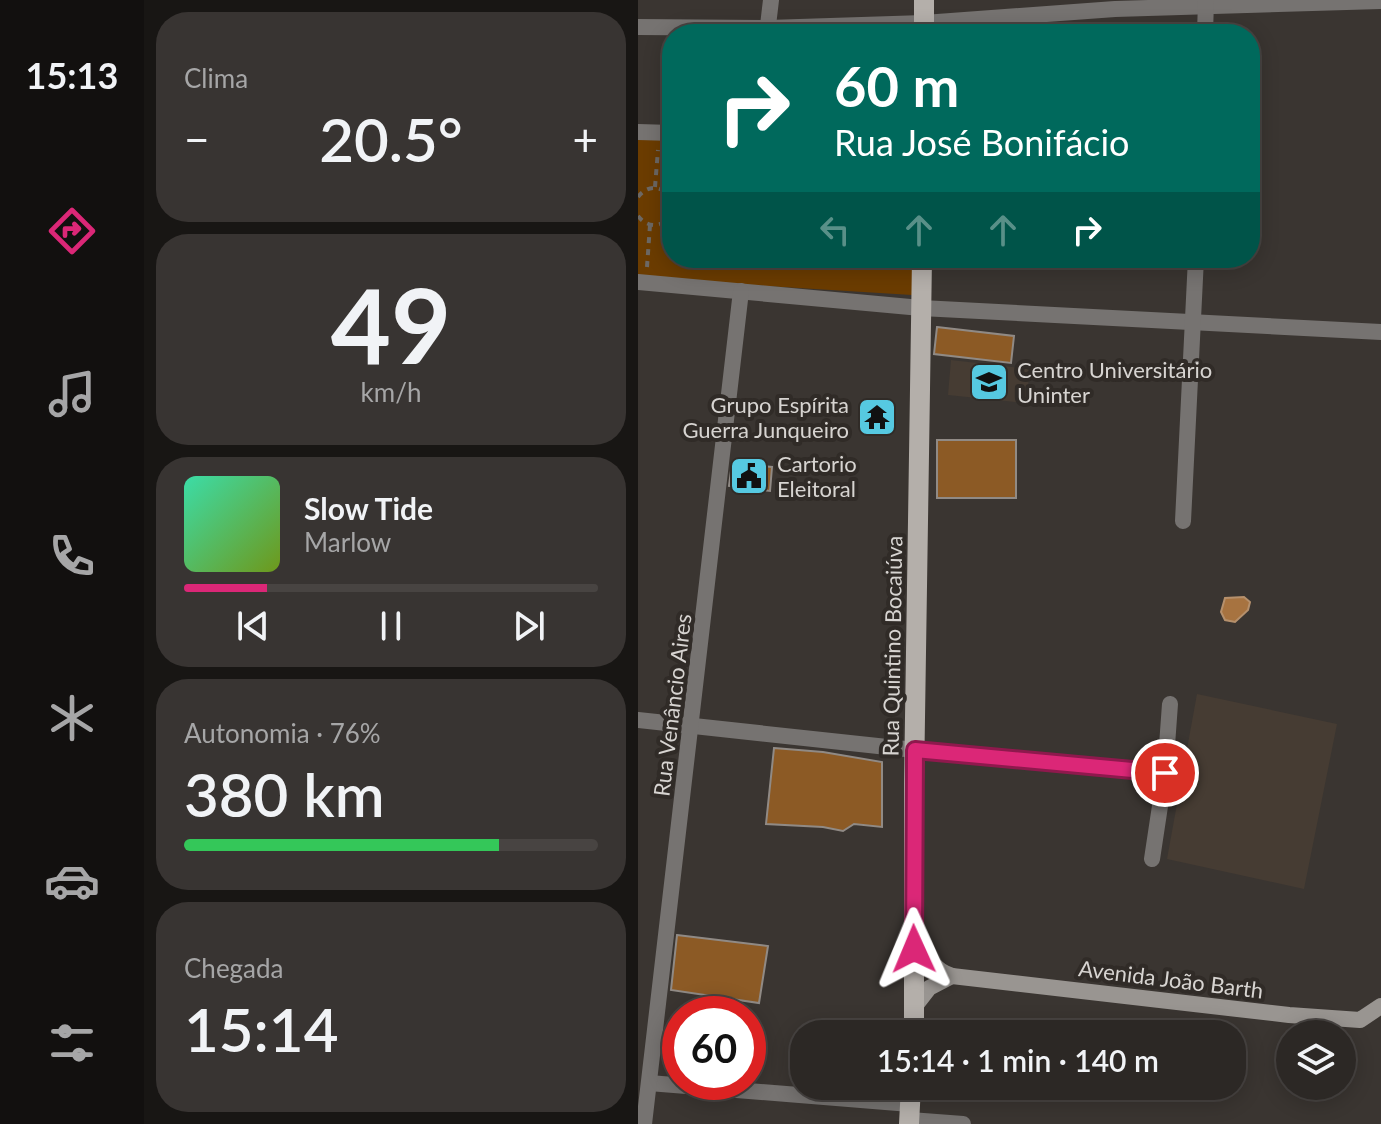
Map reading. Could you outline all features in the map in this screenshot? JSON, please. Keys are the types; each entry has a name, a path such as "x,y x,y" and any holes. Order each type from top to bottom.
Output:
{"main road":[{"path":"924,0 924,24"},
{"name":"Rua Quintino Bocaiúva","path":"914,1020 922,268"},
{"path":"914,921 925,953 943,973 952,976"},
{"path":"915,1006 929,988 952,976"},
{"name":"Avenida João Barth","path":"952,976 1360,1020 1381,1006"}],"street":[{"path":"769,24 771,0"},
{"path":"958,24 1120,5 1381,1"},
{"path":"1205,24 1206,4"},
{"path":"638,27 662,28"},
{"path":"638,132 662,133"},
{"path":"1183,521 1196,268"},
{"path":"642,283 921,308 1381,332"},
{"name":"Rua Venâncio Aires","path":"644,1124 741,291"},
{"path":"1152,859 1165,773 1170,704"},
{"path":"638,720 1165,773"},
{"path":"649,1083 910,1109 963,1124"},
{"path":"638,1102 644,1124"}],"path":[{"path":"655,187 662,153"},
{"path":"638,197 643,191 655,187 662,190"},
{"path":"638,216 650,225 662,224"},
{"path":"642,283 650,225"}],"shaded area":[{"path":"638,133 662,134 662,268 913,268 912,295 638,278"},
{"name":"Centro Universitário Uninter","path":"951,360 1030,369 1026,403 948,395"},
{"path":"1244,597 1250,602 1248,610 1235,622 1225,620 1221,612 1225,598"},
{"path":"1197,694 1337,724 1304,889 1167,859"}],"building":[{"path":"937,327 1014,336 1011,363 934,354"},
{"path":"937,440 1016,440 1016,498 937,498"},
{"name":"Cartorio Eleitoral","path":"732,463 772,467 770,491 729,486"},
{"path":"774,748 882,762 882,827 854,824 843,831 766,824"},
{"path":"677,935 768,946 760,996 712,996 671,990"}],"place":[{"name":"Centro Universitário Uninter","path":"989,382"},
{"name":"Grupo Espírita Guerra Junqueiro","path":"877,417"},
{"name":"Cartorio Eleitoral","path":"749,476"}],"route":[{"path":"914,949 915,750 1165,773"}]}
